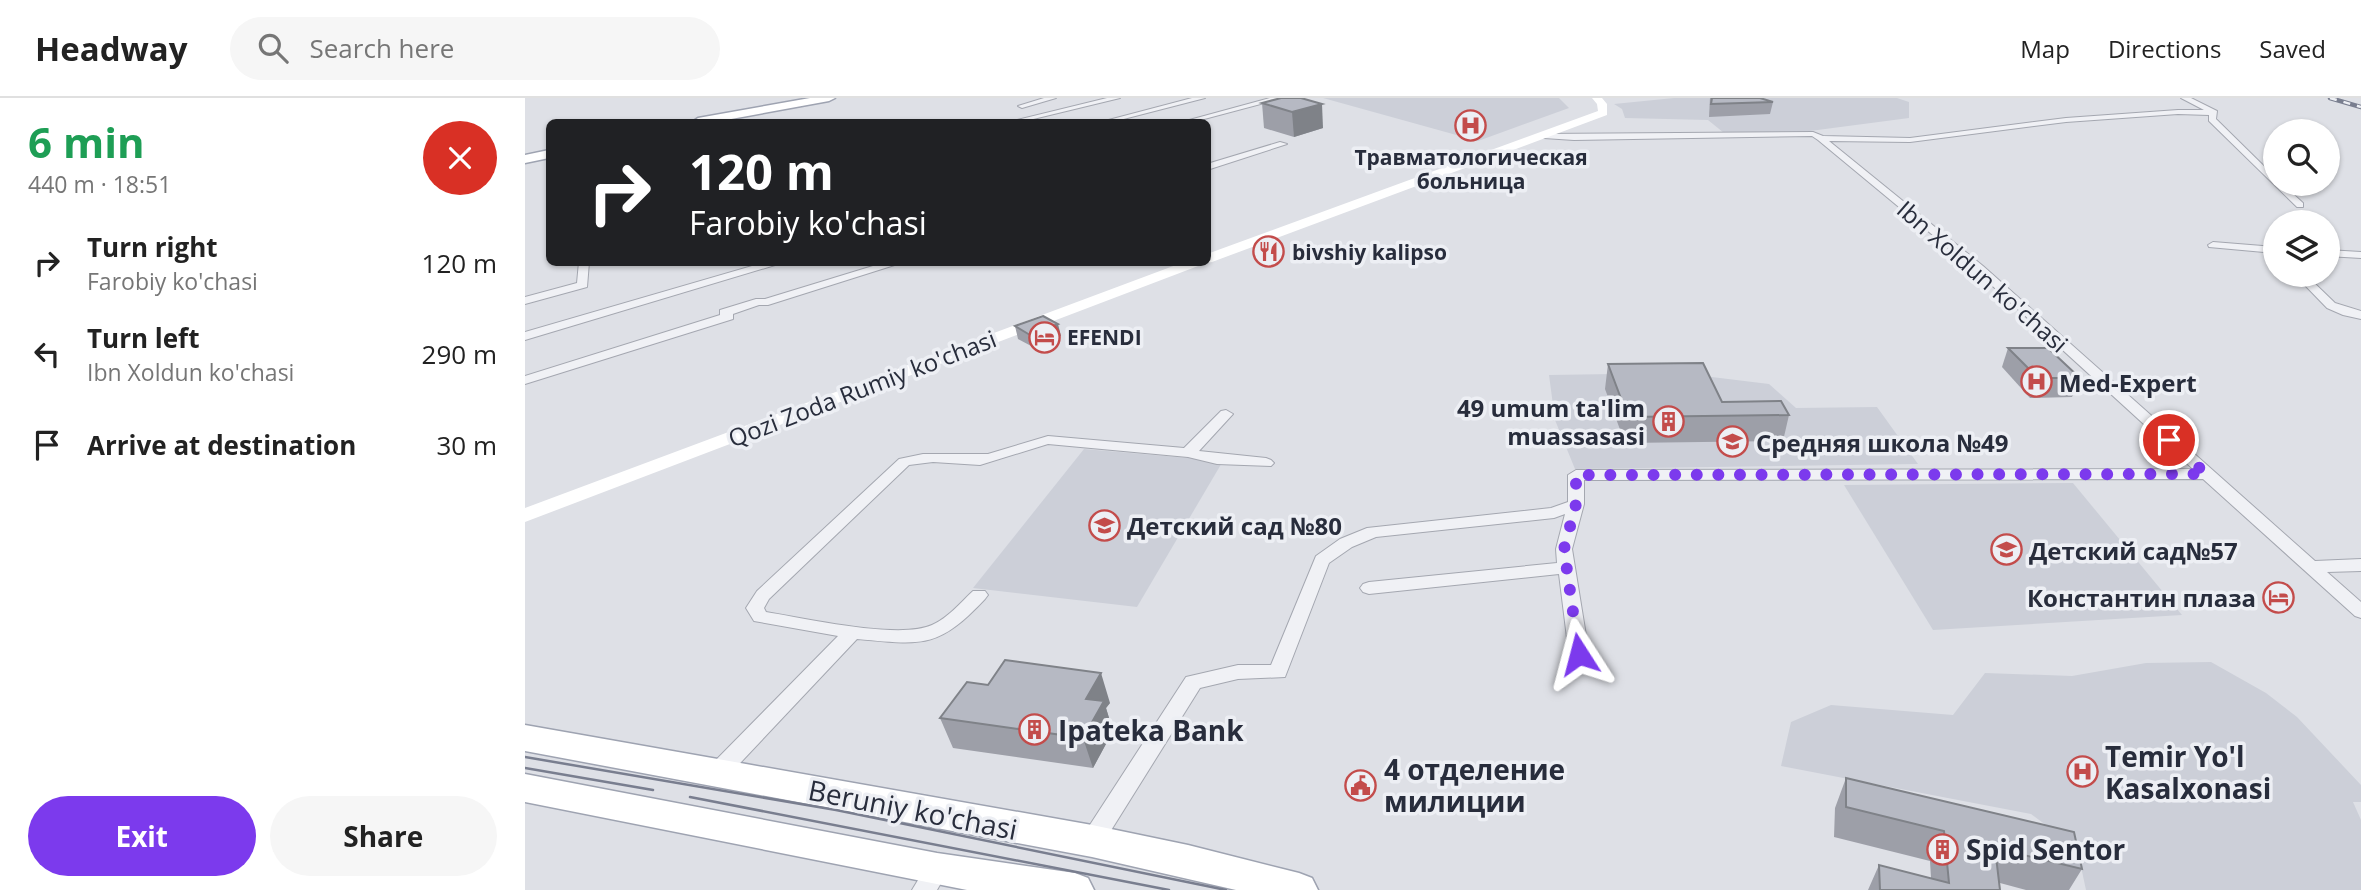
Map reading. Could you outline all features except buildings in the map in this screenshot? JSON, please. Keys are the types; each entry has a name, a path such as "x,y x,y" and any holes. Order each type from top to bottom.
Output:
{"main road":[{"path":"714,119 829,98"},
{"path":"729,119 843,98"},
{"path":"525,157 546,154"},
{"name":"Beruniy ko'chasi","path":"525,738 719,771 899,808 1092,841 1188,861 1299,890"},
{"name":"Beruniy ko'chasi","path":"525,788 892,858 930,880 1075,890"}],"street":[{"path":"1022,106 1052,98"},
{"path":"1026,119 1116,98"},
{"path":"1117,119 1201,98"},
{"path":"1198,119 1279,98"},
{"path":"1211,248 1581,115 1587,105 1584,98"},
{"path":"1211,258 1603,113 1602,104 1597,98"},
{"path":"2185,98 2214,113"},
{"path":"1544,136 1574,138 1813,134 1821,138 1910,140 2066,120 2178,112 2214,113"},
{"path":"2214,113 2212,119 2263,170"},
{"name":"Ibn Xoldun ko'chasi","path":"1821,138 1979,268 2361,612"},
{"path":"1211,166 1283,144"},
{"path":"2290,196 2300,205"},
{"path":"2213,244 2263,250"},
{"path":"2340,254 2361,255"},
{"path":"525,301 583,285 584,266"},
{"path":"525,337 767,266"},
{"path":"525,380 729,317 724,313 760,301 764,303 886,266"},
{"name":"Qozi Zoda Rumiy ko'chasi","path":"525,499 1159,266"},
{"name":"Qozi Zoda Rumiy ko'chasi","path":"525,514 1188,266"},
{"path":"2315,287 2330,306 2341,313 2361,315"},
{"path":"1188,453 1226,414"},
{"path":"979,595 948,625 921,635 853,632 760,617 755,608 763,594 904,463 919,457 978,460 996,457 1031,442 1048,440 1266,463"},
{"path":"1579,654 1564,549 1576,504 1576,475 2206,474"},
{"path":"1092,841 1193,682 1238,672 1278,672 1322,560 1346,543 1373,532 1554,513 1576,504"},
{"path":"2312,567 2361,565"},
{"path":"1369,588 1565,568"},
{"path":"719,771 853,632"}],"shaded area":[{"name":"Травматологическая больница","path":"1323,98 1559,98 1569,108 1478,141"},
{"path":"1674,98 1897,98 1909,102 1909,118 1810,131 1724,133 1708,120 1625,118 1622,109 1614,104"},
{"name":"Средняя школа №49","path":"1679,373 1769,384 1796,408 1877,407 1918,464 1575,469 1555,420 1549,375"},
{"name":"Детский сад №80","path":"1084,449 1223,461 1137,607 973,588"},
{"name":"Детский сад№57","path":"2073,483 2182,615 1933,630 1844,485"},
{"name":"Temir Yo'l Kasalxonasi","path":"2211,662 2266,693 2297,717 2361,785 2361,802 2353,802 2361,820 2361,890 2086,890 2077,848 2031,814 1781,766 1791,722 1831,705 1953,715 1985,673 2072,676 2146,663"}],"tram line":[{"path":"525,757 836,810 1226,890"},
{"path":"525,768 653,790"},
{"path":"690,797 1169,890"}],"railway":[{"path":"2330,98 2361,107"}],"place":[{"name":"Травматологическая больница","path":"1471,125"},
{"name":"bivshiy kalipso","path":"1269,252"},
{"name":"EFENDI","path":"1044,337"},
{"name":"Med-Expert","path":"2036,382"},
{"name":"49 umum ta'lim muassasasi","path":"1668,421"},
{"name":"Средняя школа №49","path":"1733,442"},
{"name":"Детский сад №80","path":"1104,525"},
{"name":"Детский сад№57","path":"2006,550"},
{"name":"Константин плаза","path":"2279,597"},
{"name":"Ipateka Bank","path":"1035,730"},
{"name":"Temir Yo'l Kasalxonasi","path":"2082,772"},
{"name":"4 отделение милиции","path":"1361,785"},
{"name":"Spid Sentor","path":"1943,849"}],"route":[{"path":"1579,654 1564,549 1576,504 1576,475 2206,474 2169,440"}]}
